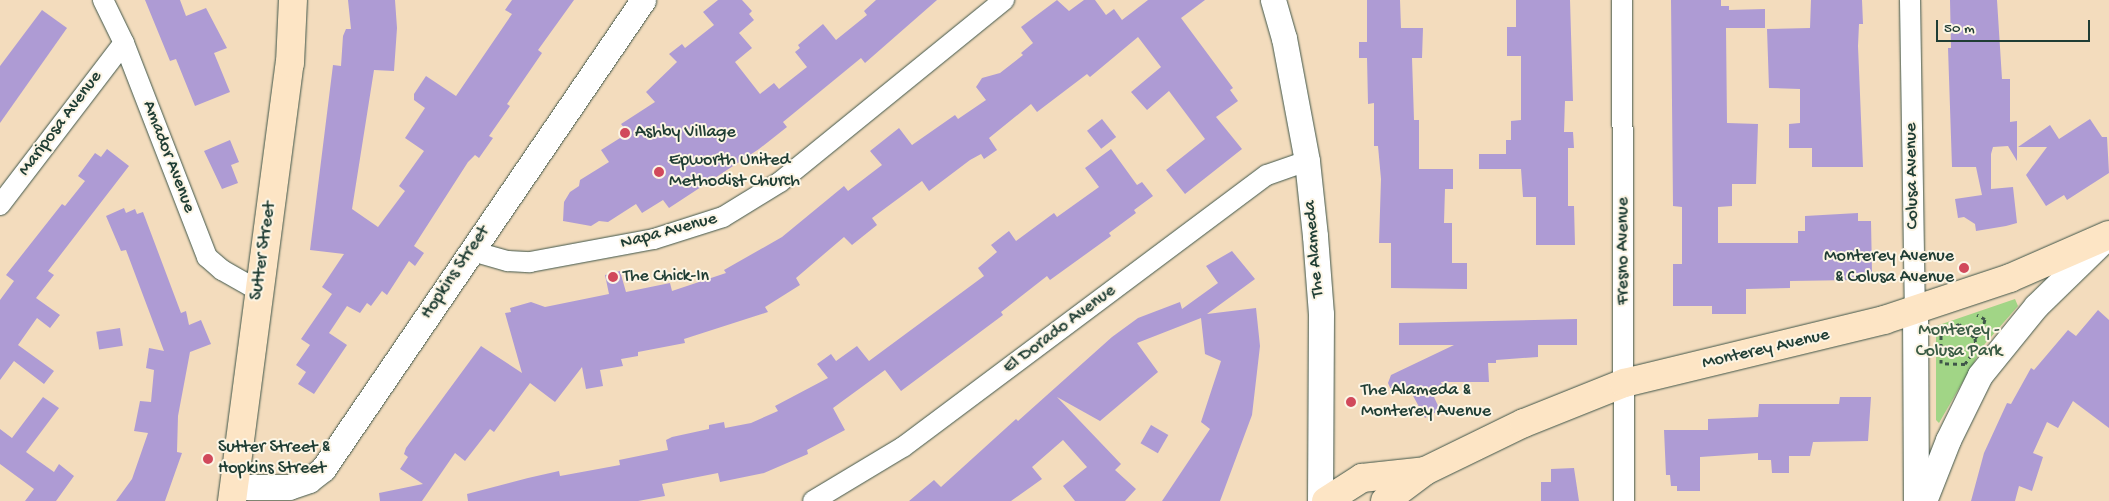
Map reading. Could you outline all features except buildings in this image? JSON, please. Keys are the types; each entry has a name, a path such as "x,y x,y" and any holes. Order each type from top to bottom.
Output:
{"main road":[{"name":"Sutter Street","path":"233,494 290,63 293,0"},
{"name":"Monterey Avenue","path":"1386,501 1425,471 1524,423 1624,383 1833,335 1915,310 2010,278 2109,235"},
{"name":"Monterey Avenue","path":"1326,501 1362,478 1425,471"}],"street":[{"name":"Amador Avenue","path":"104,0 124,43 207,257 222,270 259,291"},
{"name":"Hopkins Street","path":"233,494 289,487 309,480 323,469 643,0"},
{"name":"Napa Avenue","path":"472,251 508,261 530,262 654,239 723,217 780,182 1004,0"},
{"name":"The Alameda","path":"1273,0 1284,38 1306,161 1321,314 1320,501"},
{"name":"Fresno Avenue","path":"1622,0 1624,501"},
{"name":"Colusa Avenue","path":"1910,0 1916,501"},
{"name":"Mariposa Avenue","path":"0,205 124,43"},
{"name":"El Dorado Avenue","path":"813,501 903,447 1267,175 1306,161"},
{"path":"1924,501 1948,440 1980,375 2036,306 2109,235"}],"path":[{"path":"1973,316 1978,314 1984,319 1982,331 1975,338"},
{"path":"1959,324 1975,338 1976,348 1965,364 1941,363 1941,330 1963,321"}],"green space":[{"name":"Monterey - Colusa Park","path":"2015,299 2018,306 1984,345 1939,423 1936,420 1936,326"}],"place":[{"name":"Ashby Village","path":"625,133"},
{"name":"Epworth United Methodist Church","path":"659,172"},
{"name":"Monterey Avenue & Colusa Avenue","path":"1964,268"},
{"name":"The Chick-In","path":"613,277"},
{"name":"The Alameda & Monterey Avenue","path":"1351,402"},
{"name":"Sutter Street & Hopkins Street","path":"208,459"}]}
